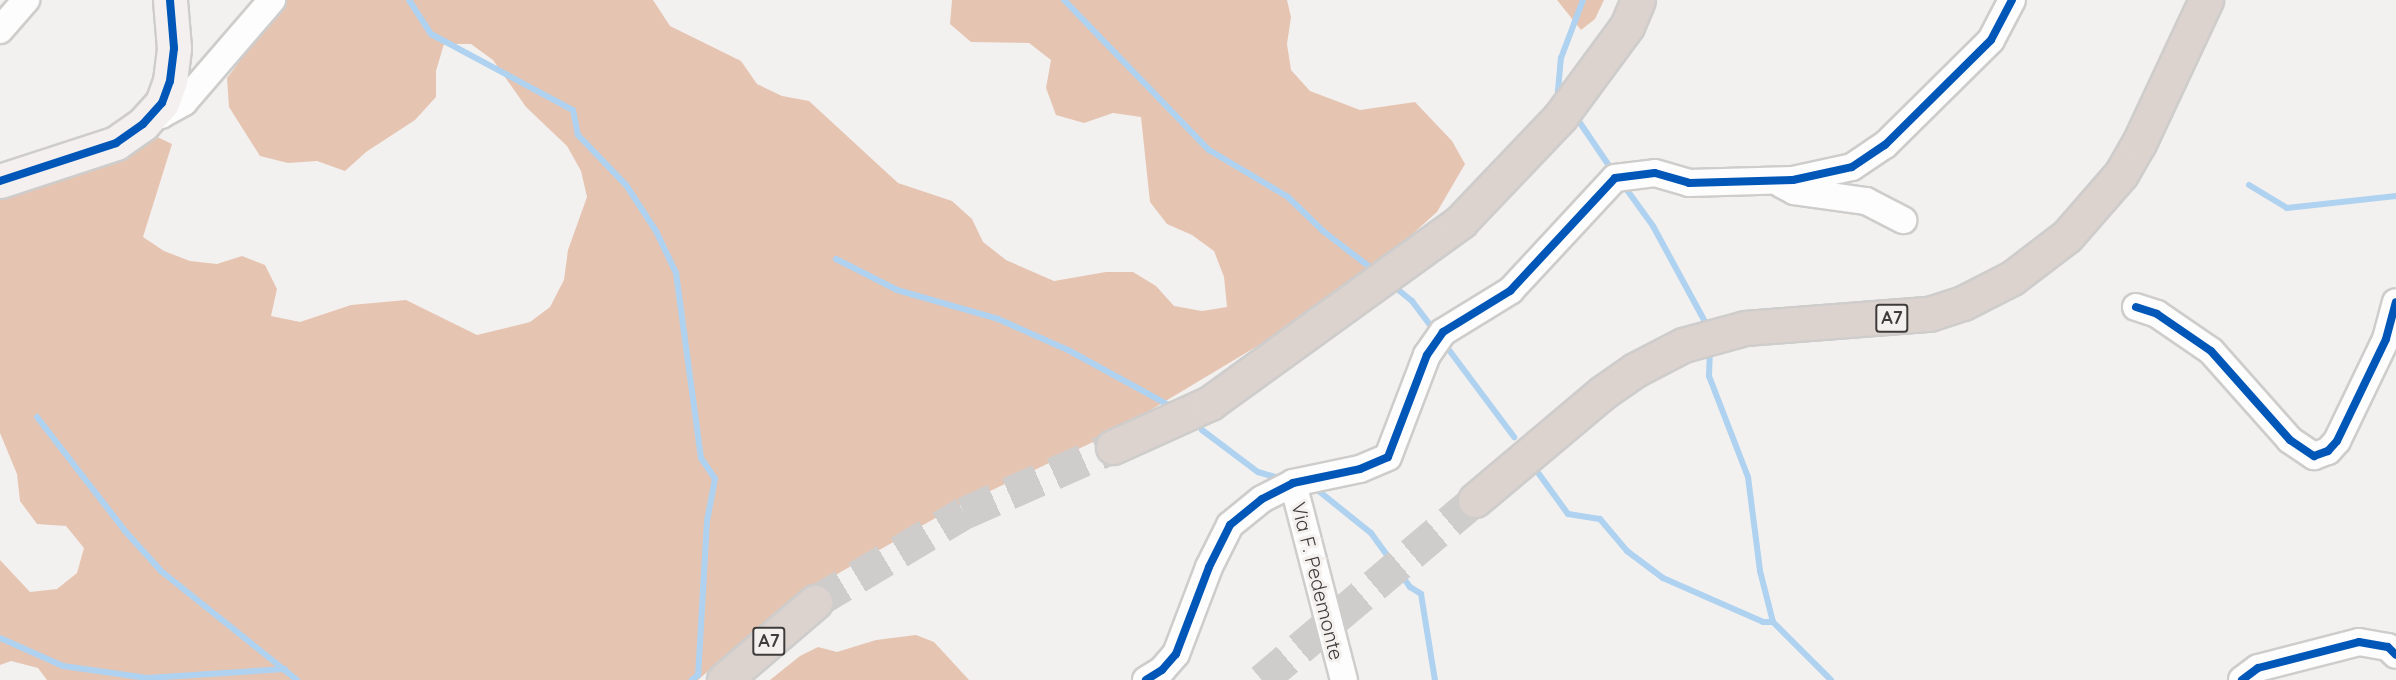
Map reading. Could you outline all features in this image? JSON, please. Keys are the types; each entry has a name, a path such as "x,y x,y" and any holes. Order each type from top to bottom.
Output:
{"highway":[{"name":"A7","path":"1474,500 1602,393 1635,370 1683,345 1745,328 1929,314 1963,303 2012,278 2067,236 2121,174 2139,143 2206,0"},
{"path":"1113,447 1210,404 1461,220 1560,117 1633,13"},
{"name":"A7","path":"724,680 815,602"}],"street":[{"path":"0,30 26,0"},
{"path":"0,182 116,143 162,103 170,81 174,48 170,0"},
{"path":"150,115 161,115 184,102 272,0"},
{"path":"1146,680 1162,670 1176,654 1230,525 1262,499 1293,483 1360,470 1388,457 1427,355 1443,332 1510,291 1615,178 1655,173 1689,183 1775,181 1852,167 1885,144 1991,40 2012,0"},
{"path":"1775,181 1794,191 1866,201 1903,220"},
{"path":"2136,307 2157,314 2211,351 2290,440 2314,456 2328,451 2337,441 2386,339 2396,302"},
{"name":"Via F. Pedemonte","path":"1293,483 1344,680"},
{"path":"2242,680 2258,668 2359,642 2388,647 2396,655"}],"shaded area":[{"path":"286,0 653,0 670,26 741,61 757,84 782,96 809,101 898,183 952,201 972,219 983,242 1006,260 1054,281 1106,272 1133,272 1156,286 1174,306 1202,311 1227,307 1224,277 1214,251 1192,235 1167,224 1150,202 1141,117 1113,113 1084,123 1056,115 1046,88 1051,60 1029,43 971,42 950,24 952,0 1287,0 1291,17 1287,44 1291,70 1310,91 1360,110 1415,102 1452,141 1465,164 1437,212 1379,264 1284,330 1114,432 946,512 839,573 761,625 698,680 47,680 38,668 11,661 0,665 0,560 30,592 57,589 77,573 84,548 66,526 37,524 20,501 17,474 0,433 0,199 112,161 153,135 172,144 143,237 164,251 190,261 217,264 242,256 265,265 277,289 271,316 300,322 351,305 406,300 477,335 530,322 550,307 564,280 568,250 587,197 581,171 567,146 526,107 493,60 471,44 444,44 436,71 436,97 415,120 366,152 345,171 317,161 288,163 260,156 229,107 227,78"},
{"path":"1557,0 1604,0 1595,19 1581,30"},
{"path":"916,635 934,642 969,680 770,680 800,656 818,647 837,652 876,640"}],"waterway":[{"path":"409,0 431,34 573,110 578,135 626,185 656,231 676,273 701,458 715,479 707,521 698,675 692,680"},
{"path":"1064,0 1209,150 1288,197 1323,231 1376,272"},
{"path":"1561,96 1558,91 1561,58 1583,0"},
{"path":"1574,114 1614,173"},
{"path":"1622,183 1653,226 1704,320"},
{"path":"2249,185 2287,208 2396,196"},
{"path":"836,259 897,290 998,319 1068,350 1172,407"},
{"path":"1391,284 1412,301 1435,331"},
{"path":"1443,342 1514,437"},
{"path":"1710,348 1709,376 1748,477 1760,571 1773,622 1831,680"},
{"path":"37,417 125,531 161,571 297,680"},
{"path":"1202,430 1258,472 1282,479"},
{"path":"1539,474 1568,514 1600,519 1627,551 1663,578 1763,622 1773,622"},
{"path":"1315,488 1371,533 1410,587 1421,594 1435,680"},
{"path":"0,638 63,666 147,678 285,669"}],"tunnel":[{"path":"815,602 964,513 1113,447"},
{"path":"1262,680 1475,500"}],"cycle path":[{"path":"0,181 116,143 143,124 162,103 170,81 174,48 170,0"},
{"path":"1146,680 1162,670 1176,654 1209,567 1230,525 1262,499 1293,483 1360,469 1388,457 1427,355 1443,332 1510,291 1615,178 1655,173 1689,183 1793,180 1852,167 1885,145 1991,40 2012,0"},
{"path":"2136,307 2157,314 2211,351 2290,440 2314,456 2328,451 2337,441 2386,339 2396,302"},
{"path":"2242,680 2258,668 2359,642 2388,647 2396,655"}]}
